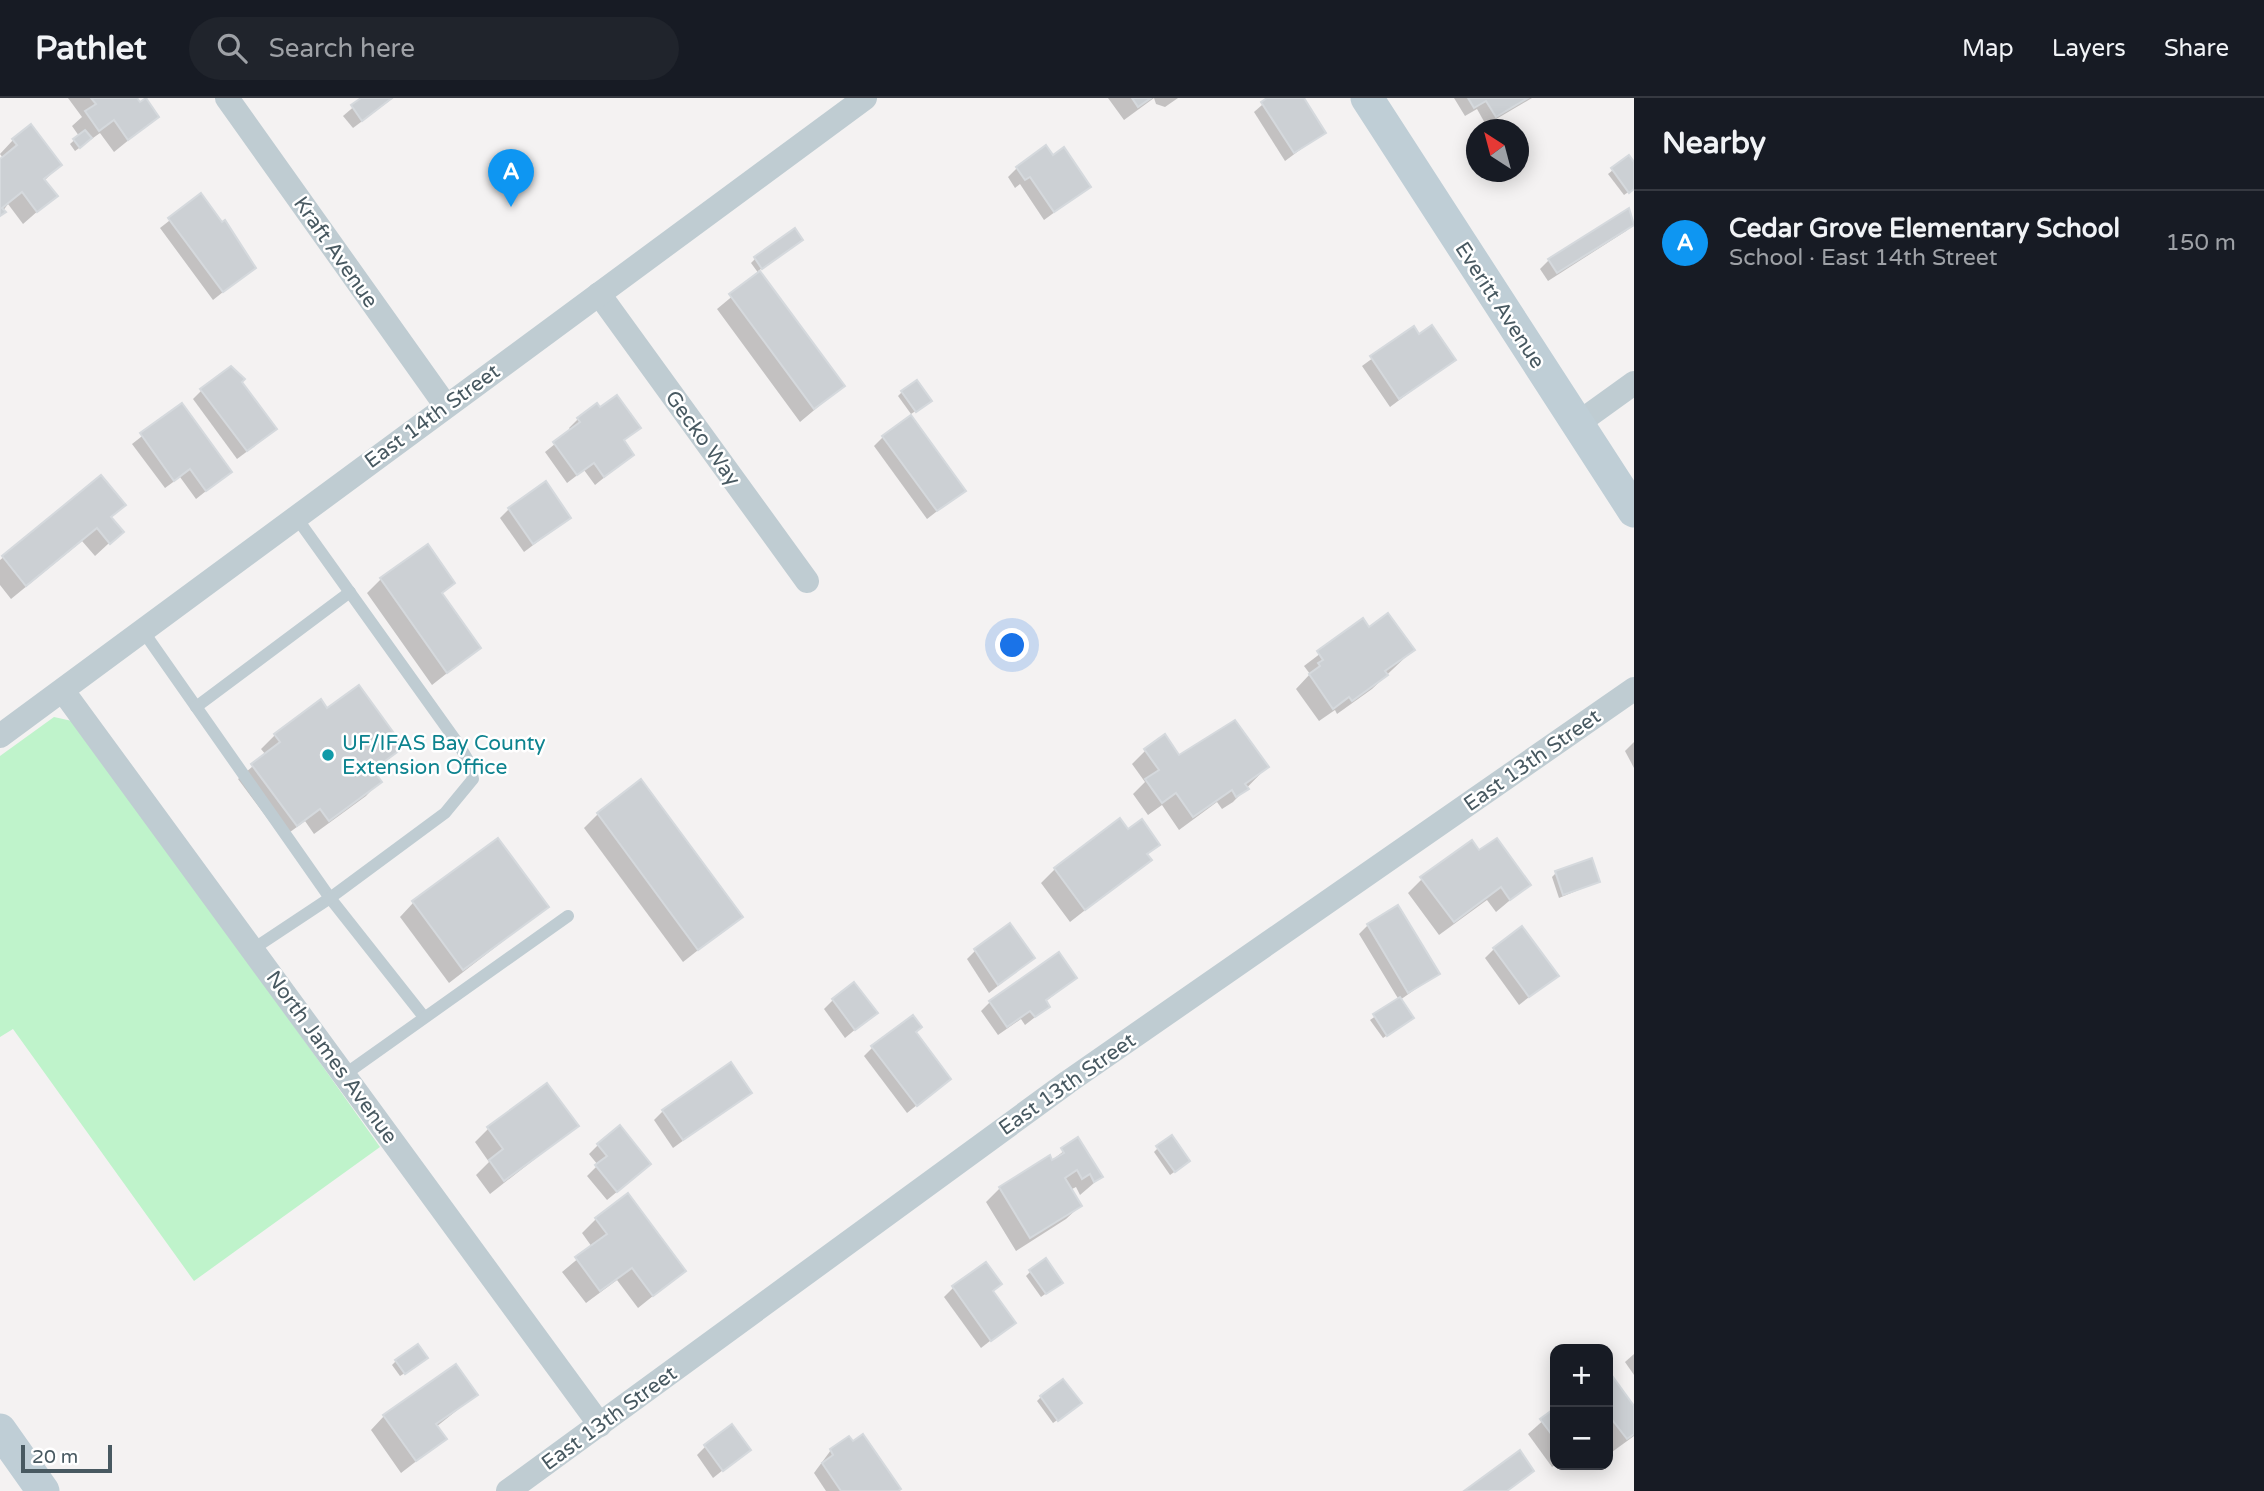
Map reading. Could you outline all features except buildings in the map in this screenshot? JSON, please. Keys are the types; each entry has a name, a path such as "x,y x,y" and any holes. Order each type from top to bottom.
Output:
{"street":[{"name":"Kraft Avenue","path":"227,98 446,406"},
{"name":"East 14th Street","path":"0,736 865,98"},
{"name":"Everitt Avenue","path":"1367,98 1634,511"},
{"name":"Gecko Way","path":"599,294 807,581"},
{"path":"1577,424 1634,383"},
{"name":"East 13th Street","path":"508,1491 1068,1082 1634,690"},
{"name":"North James Avenue","path":"63,691 600,1425"},
{"path":"0,1430 43,1491"}],"lane":[{"path":"253,949 330,898 445,814 473,779 469,762 460,745 296,517"},
{"path":"196,707 350,593"},
{"path":"143,631 330,898 424,1017"},
{"path":"345,1075 568,916"}],"green space":[{"path":"54,717 72,721 88,736 380,1147 194,1281 13,1029 0,1037 0,756"}],"place":[{"name":"Cedar Grove Elementary School","path":"511,207"},
{"name":"UF/IFAS Bay County Extension Office","path":"328,755"}]}
